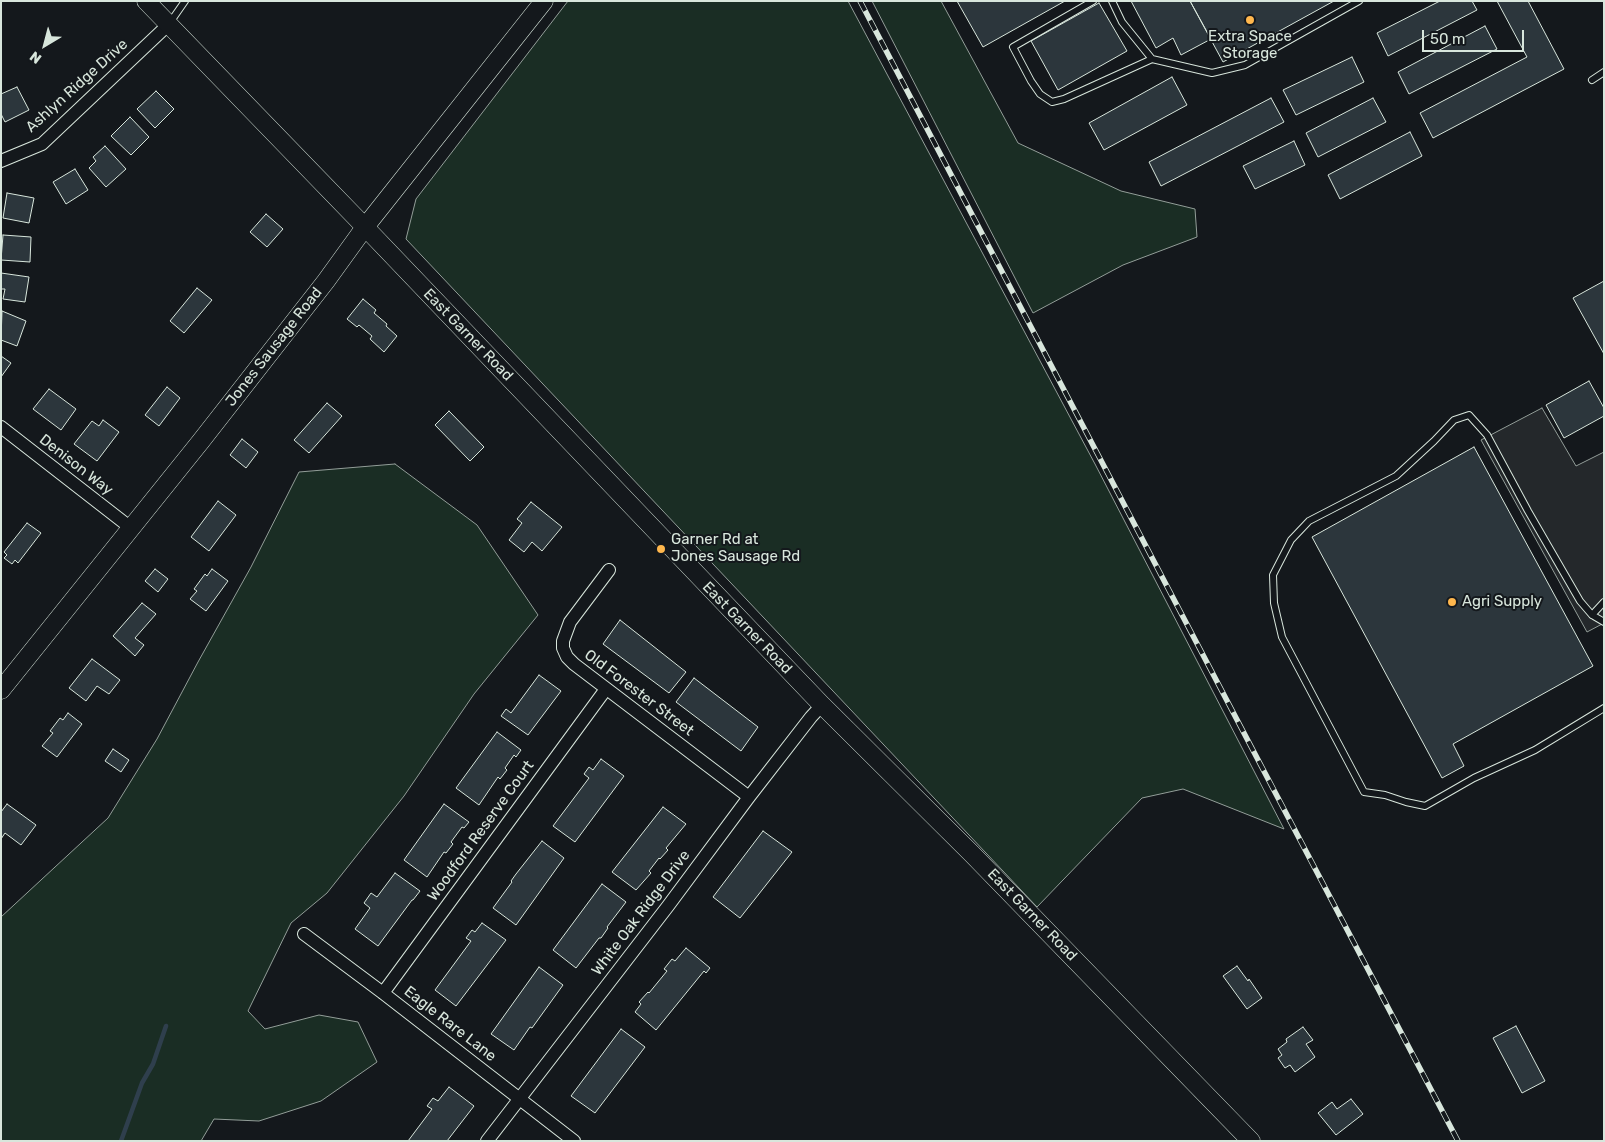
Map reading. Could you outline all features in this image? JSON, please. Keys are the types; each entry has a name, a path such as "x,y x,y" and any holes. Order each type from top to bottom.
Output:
{"main road":[{"name":"East Garner Road","path":"146,1 822,705 972,854 1250,1141"},
{"name":"Jones Sausage Road","path":"1,690 326,281 365,227 544,1"}],"street":[{"name":"Ashlyn Ridge Drive","path":"1,161 42,144 168,25"},
{"name":"Denison Way","path":"1,427 131,528"},
{"name":"Old Forester Street","path":"609,570 570,622 565,632 563,648 574,664 749,797"},
{"name":"Woodford Reserve Court","path":"383,993 606,689"},
{"name":"White Oak Ridge Drive","path":"487,1141 668,906 749,797 822,705"},
{"name":"Eagle Rare Lane","path":"304,934 574,1141"}],"lane":[{"path":"168,25 186,1"},
{"path":"1093,1 1013,47 1030,81 1040,94 1052,102 1064,99 1152,59 1212,73 1245,65 1359,1"},
{"path":"1112,1 1122,22 1152,59"},
{"path":"1592,80 1604,72"},
{"path":"1604,622 1592,615 1580,601 1487,435 1469,415 1454,420 1396,476 1309,521 1291,540 1272,575 1274,603 1282,637 1364,792 1385,795 1425,806 1474,778 1535,750 1604,708"},
{"path":"1592,615 1604,602"}],"green space":[{"path":"568,1 848,1 1095,464 1284,829 1183,789 1142,798 1037,907 406,239 416,199"},
{"path":"872,1 941,1 1018,143 1121,191 1195,209 1197,237 1123,265 1033,313"},
{"path":"395,464 477,525 538,615 474,694 404,796 327,893 291,923 248,1011 265,1029 319,1015 358,1022 377,1062 321,1101 259,1121 214,1119 201,1141 1,1141 1,917 108,818 157,739 251,567 299,472"}],"shaded area":[{"path":"1542,408 1576,466 1604,452 1604,623 1587,632 1481,440"}],"building":[{"path":"957,1 1065,1 983,47"},
{"path":"1131,1 1190,1 1211,39 1181,55 1173,38 1156,48"},
{"name":"Extra Space Storage","path":"1190,1 1334,1 1223,62"},
{"path":"1440,1 1472,1 1477,10 1388,56 1377,33"},
{"path":"1497,1 1528,1 1564,69 1433,138 1420,113 1527,57"},
{"path":"1099,3 1127,51 1058,90 1031,41"},
{"path":"1485,26 1497,49 1409,94 1398,72"},
{"path":"1352,57 1364,82 1296,115 1283,90"},
{"path":"1172,77 1187,105 1104,150 1089,123"},
{"path":"17,87 29,110 5,122 1,114 1,94"},
{"path":"156,91 174,109 155,128 137,109"},
{"path":"1271,98 1284,122 1161,186 1149,162"},
{"path":"1373,98 1386,122 1318,157 1306,133"},
{"path":"130,117 149,137 131,155 111,136"},
{"path":"1410,132 1422,156 1340,199 1328,175"},
{"path":"1294,141 1305,165 1255,189 1243,166"},
{"path":"105,146 126,169 106,187 89,168 96,161 93,157"},
{"path":"75,169 88,190 66,204 53,182"},
{"path":"7,193 34,198 29,223 3,218"},
{"path":"266,214 283,229 267,247 250,232"},
{"path":"3,235 31,237 30,262 1,260"},
{"path":"1,273 29,277 25,302 3,299 5,289 1,289"},
{"path":"1604,281 1604,354 1573,298"},
{"path":"197,288 212,300 184,333 170,321"},
{"path":"363,299 376,310 374,313 397,336 384,352 370,339 372,336 359,325 357,327 347,319"},
{"path":"2,311 26,321 17,346 1,340"},
{"path":"1,356 11,363 1,377"},
{"path":"1589,381 1604,408 1604,416 1564,438 1546,405"},
{"path":"167,387 180,398 159,426 145,415"},
{"path":"49,389 76,409 61,430 33,409"},
{"path":"327,403 342,416 309,453 294,440"},
{"path":"449,411 484,447 470,461 435,425"},
{"path":"103,420 119,432 97,461 74,444 92,421 99,426"},
{"path":"242,439 258,452 246,468 230,455"},
{"name":"Agri Supply","path":"1474,447 1593,666 1453,744 1464,766 1442,778 1312,537"},
{"path":"218,501 236,515 209,551 191,537"},
{"path":"531,502 562,527 542,551 532,542 524,552 509,540 522,523 517,519"},
{"path":"27,523 41,533 18,563 15,560 12,564 4,558 7,555 4,552"},
{"path":"155,569 168,579 158,592 145,581"},
{"path":"212,569 228,581 206,611 190,599 197,591 194,589 205,574 207,576"},
{"path":"142,603 156,614 135,638 144,645 135,656 113,636"},
{"path":"620,620 686,672 669,693 603,644"},
{"path":"92,659 120,680 109,694 97,686 86,701 69,688"},
{"path":"539,675 561,691 528,735 501,716 506,709 511,713"},
{"path":"694,678 758,727 741,751 676,702"},
{"path":"68,713 82,724 57,757 42,746 53,733 50,731 60,718 63,720"},
{"path":"497,732 521,750 516,757 514,755 505,768 507,770 500,779 498,777 479,805 456,788"},
{"path":"113,749 129,760 121,772 105,761"},
{"path":"601,759 624,776 575,842 553,826 589,778 584,774 589,767 593,770"},
{"path":"7,804 36,825 21,845 5,833 1,839 1,812"},
{"path":"444,804 469,822 464,828 462,827 451,842 453,844 446,853 444,852 427,877 404,860"},
{"path":"663,807 686,824 666,848 668,850 649,871 651,873 636,890 612,872"},
{"path":"763,831 792,852 740,918 713,897"},
{"path":"542,841 564,858 516,925 493,908 516,874"},
{"path":"395,873 420,891 378,946 355,929 370,908 364,903 371,893 377,897"},
{"path":"602,884 626,902 601,938 599,938 576,968 553,950"},
{"path":"482,923 506,940 456,1006 435,990 471,941 466,938 472,930 475,932"},
{"path":"686,948 710,968 706,973 704,971 656,1030 635,1012 641,1004 639,1002 667,971 664,969 672,959 675,961"},
{"path":"1237,966 1262,998 1247,1009 1223,976"},
{"path":"539,967 563,985 514,1050 491,1034"},
{"path":"1516,1026 1545,1081 1522,1093 1493,1038"},
{"path":"1303,1027 1313,1040 1306,1044 1315,1057 1295,1072 1290,1065 1285,1068 1278,1058 1282,1055 1278,1049 1287,1042 1286,1039"},
{"path":"621,1029 645,1047 595,1113 571,1096"},
{"path":"449,1087 474,1106 447,1141 408,1141 432,1109 427,1106 433,1098 438,1101"},
{"path":"1351,1099 1363,1114 1336,1135 1318,1113 1332,1102 1337,1109"}],"waterway":[{"path":"121,1141 142,1083 153,1064 166,1026"}],"railway":[{"path":"860,1 1458,1141"}],"place":[{"name":"Extra Space Storage","path":"1250,20"},
{"name":"Garner Rd at Jones Sausage Rd","path":"661,549"},
{"name":"Agri Supply","path":"1452,602"}]}
